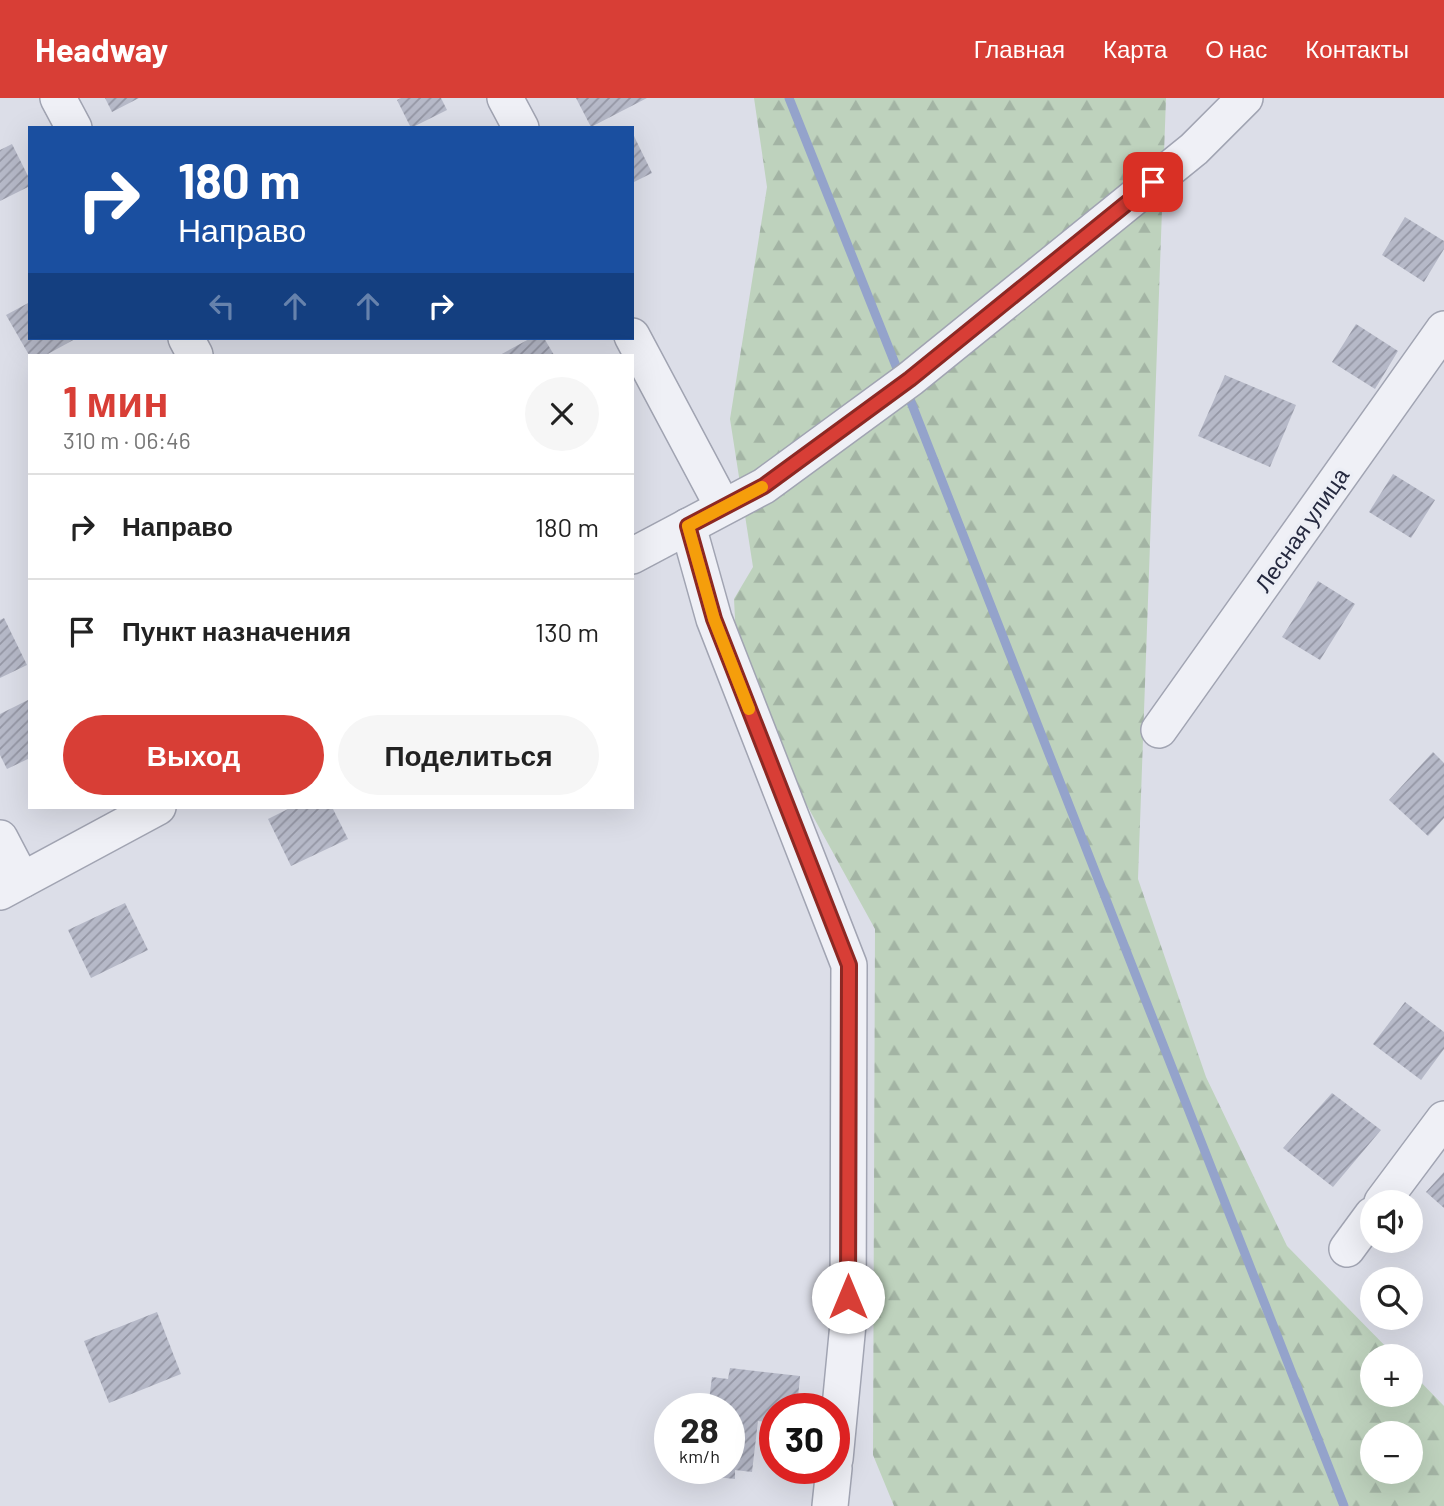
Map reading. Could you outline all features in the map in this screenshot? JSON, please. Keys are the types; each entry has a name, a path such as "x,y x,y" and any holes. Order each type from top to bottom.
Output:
{"street":[{"path":"58,98 73,126"},
{"path":"505,98 520,126"},
{"path":"634,555 764,486 910,379 1194,149 1245,98"},
{"name":"Лесная улица","path":"1159,730 1444,329"},
{"path":"634,340 723,507"},
{"path":"688,526 714,619 849,965 848,1324 841,1393"},
{"path":"0,838 11,886 154,809"},
{"path":"1391,1190 1444,1119"},
{"path":"1347,1249 1360,1231"},
{"path":"830,1506 832,1484"}],"green space":[{"path":"754,98 1166,98 1138,879 1206,1077 1287,1246 1360,1320 1360,1330 1369,1330 1383,1344 1360,1344 1360,1407 1423,1407 1423,1384 1444,1406 1444,1506 894,1506 873,1455 875,929 738,680 734,599 753,567 730,419 767,187"}],"building":[{"path":"105,98 139,98 112,112"},
{"path":"441,98 447,110 410,126 397,100"},
{"path":"576,98 647,98 593,126"},
{"path":"634,136 652,173 634,182"},
{"path":"12,144 28,176 28,187 0,201 0,150"},
{"path":"1405,217 1444,241 1444,249 1424,282 1382,255"},
{"path":"28,303 28,340 73,340 48,354 28,354 6,315"},
{"path":"1356,324 1398,351 1375,389 1332,362"},
{"path":"527,340 545,340 553,354 502,354"},
{"path":"1225,375 1296,405 1270,467 1198,436"},
{"path":"1393,474 1435,500 1411,538 1369,512"},
{"path":"1318,581 1355,604 1320,660 1282,637"},
{"path":"4,618 27,665 0,678 0,620"},
{"path":"28,700 28,759 7,769 0,755 0,714"},
{"path":"1433,752 1444,763 1444,818 1428,836 1389,800"},
{"path":"288,809 333,809 348,839 291,866 268,819"},
{"path":"125,903 148,950 91,978 68,930"},
{"path":"1405,1002 1444,1032 1444,1049 1421,1080 1373,1044"},
{"path":"1332,1093 1381,1130 1333,1187 1283,1148"},
{"path":"1444,1172 1444,1208 1426,1192"},
{"path":"157,1312 181,1374 109,1403 84,1341"},
{"path":"730,1368 800,1376 798,1393 759,1393 759,1421 752,1472 745,1471 745,1393 710,1393 712,1377 728,1379"}],"waterway":[{"path":"789,98 900,376"},
{"path":"909,397 1344,1506"}],"slow traffic":[{"path":"749,709 714,619 688,526 762,487"}],"route":[{"path":"848,1297 849,965 714,619 688,526 764,486 910,379 1153,182"}]}
